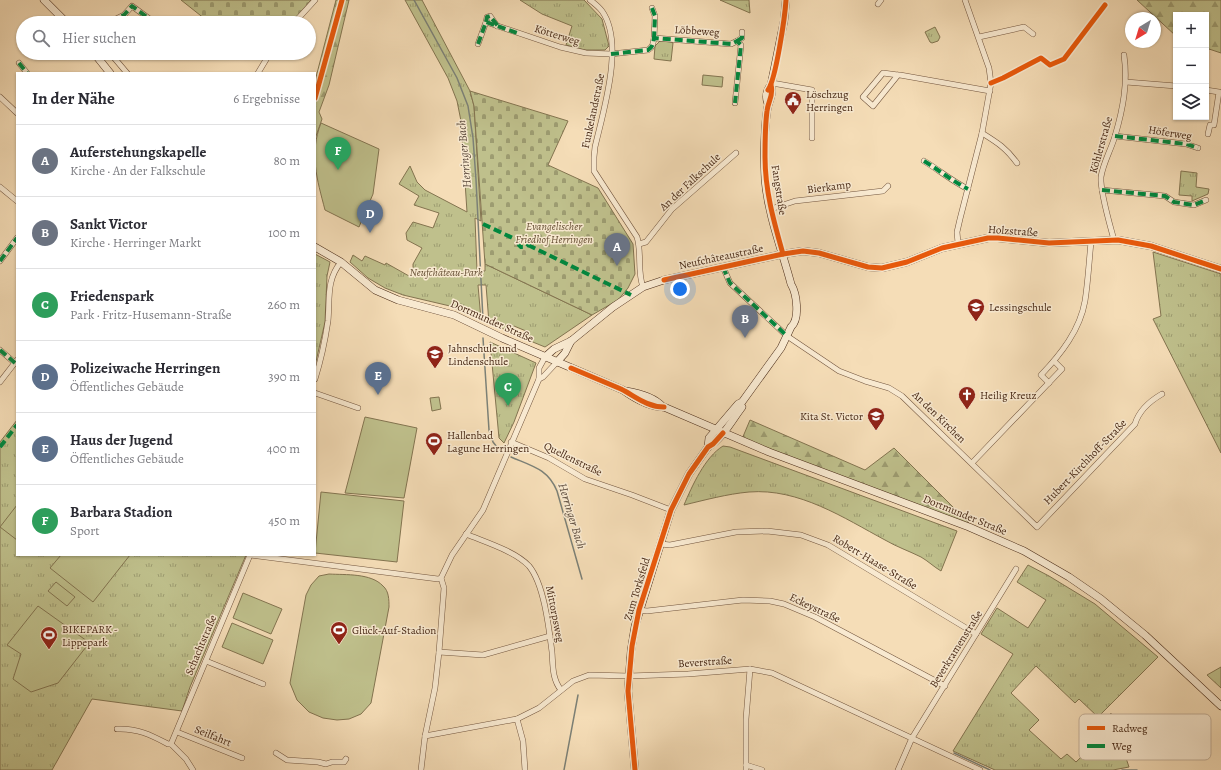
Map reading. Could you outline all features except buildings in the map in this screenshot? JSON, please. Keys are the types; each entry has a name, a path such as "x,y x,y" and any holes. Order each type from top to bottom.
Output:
{"main road":[{"path":"44,0 60,16"},
{"name":"Fangstraße","path":"715,429 728,418 738,404 742,402 781,348 791,327 792,284 771,209 766,180 765,160 768,104 766,98 771,84 784,22 786,0"},
{"path":"100,60 109,72"},
{"name":"Holzstraße","path":"783,254 803,251 819,253 868,267 882,268 907,262 936,249 958,243 998,238 1049,243 1114,240 1151,246 1221,269"},
{"name":"Dortmunder Straße","path":"316,248 341,262 375,290 398,300 454,315 495,335 622,390 631,396 653,406 664,407 769,452 969,526 1038,559 1069,577 1124,616 1221,706"},
{"name":"Neufchâteaustraße","path":"546,357 554,348 571,341 613,307 643,287 783,254"},
{"name":"Neufchâteaustraße","path":"557,362 565,353 571,341"},
{"name":"Fangstraße","path":"723,433 742,406 742,402"},
{"name":"Zum Torksfeld","path":"708,447 708,438 715,429"},
{"name":"Zum Torksfeld","path":"635,770 628,691 632,646 639,610 671,510 690,474 708,447 713,444 723,433"}],"street":[{"path":"300,16 315,0"},
{"name":"Funkelandstraße","path":"590,0 601,10 606,18 612,54 611,79 595,147 594,171 637,237 639,244"},
{"path":"958,243 957,232 982,133 990,91 991,76 979,37 965,0"},
{"path":"122,16 132,6 146,16"},
{"path":"612,54 648,50 653,45 655,16 652,8"},
{"name":"Kötterweg","path":"478,44 486,22 578,52 612,54"},
{"path":"979,37 1024,27 1033,34"},
{"path":"735,102 741,45 737,41 742,38 742,32"},
{"name":"Löbbeweg","path":"654,38 731,44 737,41"},
{"name":"Köhlerstraße","path":"1114,240 1102,190 1101,178 1120,117 1126,82 1124,55"},
{"path":"116,60 126,72"},
{"path":"259,72 266,60"},
{"path":"19,63 26,72"},
{"path":"898,75 873,106 863,97 883,73 898,75 990,91"},
{"path":"1126,82 1173,86"},
{"path":"771,84 812,90 812,138"},
{"path":"1208,134 1210,125 1214,125 1219,92 1209,90"},
{"path":"0,97 16,112"},
{"path":"982,133 996,141 1008,151 1017,164"},
{"name":"Höferweg","path":"1115,136 1186,144 1198,148"},
{"name":"An der Falkschule","path":"639,244 646,242 672,209 736,153"},
{"path":"924,161 953,182 968,189"},
{"name":"Bierkamp","path":"771,209 795,201 883,191 888,186"},
{"path":"0,187 16,201"},
{"path":"1102,190 1165,196 1174,202 1194,205 1206,200"},
{"path":"0,260 16,239"},
{"path":"1049,383 1041,375 1068,342 1077,326 1084,305 1091,242"},
{"path":"639,244 639,271 643,287"},
{"path":"316,376 322,356 328,320 331,279 341,262"},
{"name":"An den Kirchen","path":"723,267 726,278 730,283 788,336 839,370 865,381 888,388 902,396 1037,527"},
{"path":"0,350 16,362 0,382"},
{"path":"421,770 425,736 435,688 439,652 444,588 441,578 452,555 483,510 539,379 539,368 546,357"},
{"path":"972,463 1062,369 1054,361"},
{"path":"539,379 543,377 557,362"},
{"path":"316,393 358,408"},
{"name":"Hubert-Kirchhoff-Straße","path":"1037,527 1135,424 1138,414 1152,400 1162,394"},
{"name":"Quellenstraße","path":"511,442 549,458 585,479 671,510"},
{"name":"Robert-Haase-Straße","path":"661,544 670,545 736,532 767,530 801,535 828,545 976,634"},
{"name":"Mittorpsweg","path":"466,534 509,552 528,566 536,577 540,588 550,636 554,677 561,690"},
{"name":"Schachtstraße","path":"171,744 250,556"},
{"path":"257,556 346,568 441,578"},
{"name":"Beverkramenstraße","path":"898,770 912,738 1016,569"},
{"name":"Eckeystraße","path":"639,610 647,611 743,600 770,601 784,604 814,617 945,686"},
{"path":"439,652 483,655 550,636"},
{"path":"206,661 263,684"},
{"path":"750,669 746,719 746,768 761,770"},
{"name":"Beverstraße","path":"425,736 517,719 539,708 573,681 589,675 629,676 688,674 750,669 772,673 980,770"},
{"path":"517,719 523,741 525,770"},
{"path":"117,729 140,730 168,744 171,744 186,759 193,770"},
{"name":"Seilfahrt","path":"177,732 242,758"},
{"path":"276,753 287,760 318,762 326,767 332,762 344,762 346,759"}],"green space":[{"path":"181,0 311,0 298,16 201,16"},
{"path":"336,0 349,0 329,85 319,112 322,119 316,136 316,77"},
{"name":"Neufchâteau-Park","path":"405,0 422,0 470,91 474,106 481,221 475,218 477,271 485,271 485,264 592,315 545,347 523,338 526,331 514,326 511,332 489,323 486,285 478,285 481,320 450,306 403,295 385,288 368,278 350,262 353,255 362,261 365,256 385,265 386,263 409,276 413,270 413,264 422,248 407,240 406,233 413,222 433,228 439,213 414,205 419,196 399,184 410,166 417,182 425,190 467,212 461,121 457,101 448,78"},
{"path":"520,0 584,0 602,19 609,46 605,50 585,50 566,45 572,26 542,14"},
{"path":"720,0 749,0 750,13"},
{"path":"1137,0 1221,0 1221,53 1209,49 1209,12 1173,12 1173,33 1161,22 1161,12 1150,12"},
{"path":"935,27 940,37 938,41 932,43 925,32"},
{"path":"660,41 673,43 671,61 654,59 655,46"},
{"path":"703,75 723,77 722,87 702,85"},
{"name":"Evangelischer Friedhof Herringen","path":"470,91 568,121 548,165 598,188 633,244 635,274 628,288 618,300 592,315 485,264 474,106"},
{"path":"321,123 379,149 373,194 359,227 325,210 317,177 317,134"},
{"path":"1181,171 1197,173 1196,187 1209,189 1208,194 1192,201 1192,196 1179,195"},
{"path":"1153,252 1221,274 1221,453 1153,319 1161,316"},
{"path":"316,255 330,262 327,276 325,322 316,362"},
{"path":"490,342 536,363 514,422 504,443 499,438"},
{"path":"439,397 441,409 432,411 430,398"},
{"path":"365,417 417,428 404,498 345,493"},
{"path":"750,420 865,470 894,448 970,524 742,439"},
{"path":"16,421 16,556 246,556 190,687 182,711 92,699 52,770 0,770 0,442"},
{"path":"723,446 730,447 957,531 941,571 921,557 837,514 820,506 786,495 768,492 749,492 684,505 705,464 716,451"},
{"path":"321,492 404,501 397,562 316,553"},
{"path":"16,506 16,539 0,527"},
{"path":"60,556 129,556 93,602 50,568"},
{"path":"1028,565 1049,576 1095,604 1158,657 1101,714 1095,714 1079,699 1075,703 1036,666 1011,693 1039,720 1029,730 1061,759 1067,754 1076,762 1079,759 1127,760 1129,767 1113,770 995,770 953,751 1013,654 981,634 997,608 1028,628 1046,600 1017,582"},
{"name":"Glück-Auf-Stadion","path":"329,574 350,575 372,579 385,588 389,599 389,607 371,703 361,714 349,719 337,720 323,718 309,712 297,700 290,683 306,595 311,585 319,576"},
{"path":"56,582 75,597 67,606 48,591"},
{"path":"243,593 282,609 271,634 233,618"},
{"name":"BIKEPARK - Lippepark","path":"38,606 87,641 86,647 58,683 31,692 13,679 21,654 7,645"},
{"path":"232,623 273,640 263,664 222,647"},
{"path":"1221,667 1221,688 1207,675"}],"waterway":[{"name":"Herringer Bach","path":"414,0 457,78 468,106 473,138 476,180 483,320"},
{"name":"Herringer Bach","path":"483,338 489,430 493,442 500,451"},
{"name":"Herringer Bach","path":"511,457 538,469 544,473 553,484 557,491 582,579"},
{"name":"Herringer Bach","path":"564,770 578,695"},
{"path":"954,753 990,770"},
{"path":"1122,770 1137,770"}],"marked path":[{"path":"122,16 132,6 146,16"},
{"path":"652,8 655,16 654,38"},
{"path":"486,22 487,17 490,16 498,26"},
{"path":"478,44 486,22 520,34"},
{"path":"737,41 742,38 742,32"},
{"path":"611,54 648,50 652,46 654,38 731,44 737,41 741,45 735,103"},
{"path":"19,63 26,72"},
{"path":"1115,136 1186,144 1198,148"},
{"path":"924,161 956,183 968,189"},
{"path":"1102,190 1165,196 1174,202 1194,205 1206,200"},
{"path":"483,224 519,241 526,239 528,245 526,247 521,247 519,245 519,241"},
{"path":"0,261 16,239"},
{"path":"528,245 631,295"},
{"path":"723,267 730,283 787,336"},
{"path":"0,350 15,363"},
{"path":"0,447 16,426"}],"cycle path":[{"path":"316,94 342,0"},
{"path":"768,90 777,61 786,0"},
{"path":"991,83 1041,58 1050,65 1064,59 1105,5"},
{"path":"771,85 772,92 766,122 765,170 776,230 783,254"},
{"path":"664,280 803,251 819,253 868,267 882,268 907,262 942,248 988,238 1049,243 1118,240 1151,246 1221,269"},
{"path":"571,368 621,389 641,401 658,407 664,407"},
{"path":"635,770 628,691 632,646 639,610 671,510 689,474 708,447 713,444 723,433"}],"place":[{"name":"Löschzug Herringen","path":"793,115"},
{"name":"Barbara Stadion","path":"338,170"},
{"name":"Polizeiwache Herringen","path":"370,233"},
{"name":"Auferstehungskapelle","path":"617,266"},
{"name":"Lessingschule","path":"976,322"},
{"name":"Sankt Victor","path":"745,338"},
{"name":"Jahnschule und Lindenschule","path":"435,369"},
{"name":"Haus der Jugend","path":"378,395"},
{"name":"Friedenspark","path":"508,406"},
{"name":"Heilig Kreuz","path":"967,410"},
{"name":"Kita St. Victor","path":"876,431"},
{"name":"Hallenbad Lagune Herringen","path":"434,456"},
{"name":"Glück-Auf-Stadion","path":"339,645"},
{"name":"BIKEPARK - Lippepark","path":"49,650"}]}
